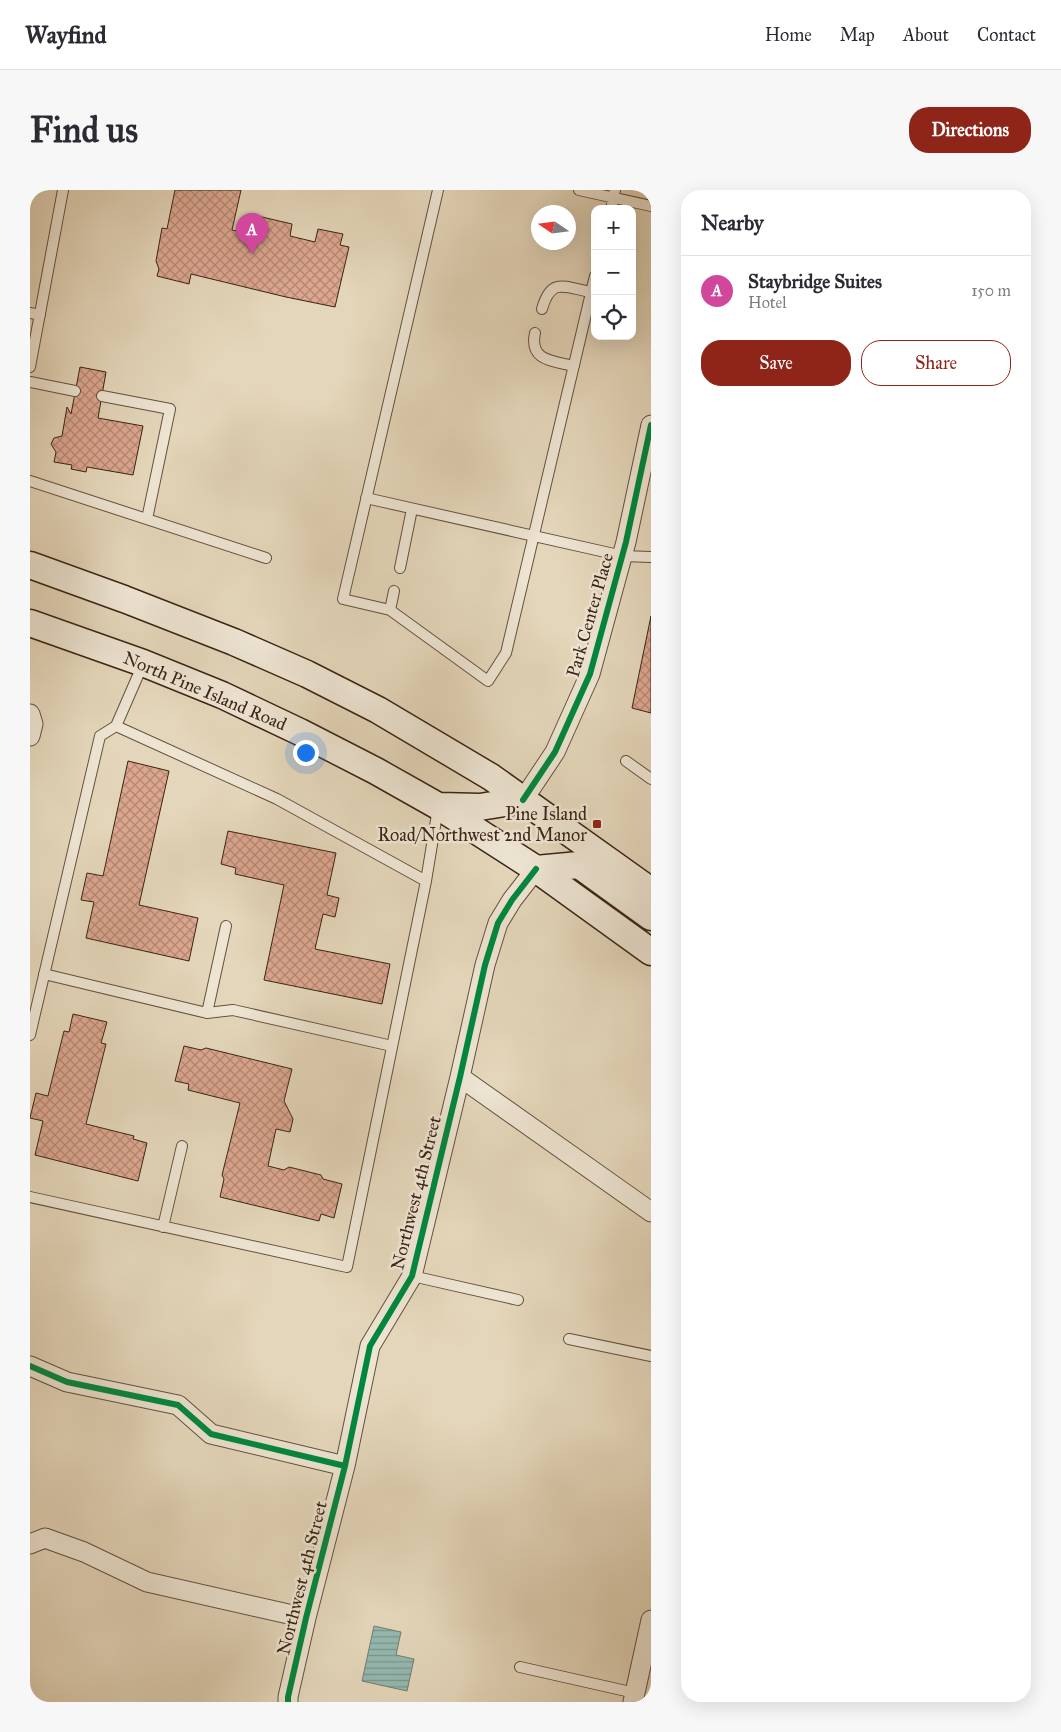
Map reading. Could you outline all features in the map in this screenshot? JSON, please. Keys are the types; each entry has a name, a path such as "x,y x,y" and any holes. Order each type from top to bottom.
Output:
{"main road":[{"path":"30,565 234,642 307,674 378,710 491,777 651,891"},
{"name":"North Pine Island Road","path":"30,623 143,663 222,695 300,732 438,806 536,869 651,952"},
{"path":"438,806 480,807 523,800"},
{"path":"536,869 579,865 651,917"}],"street":[{"name":"Park Center Place","path":"523,800 554,752 590,674 623,556 651,425"},
{"path":"30,714 33,724 30,736"},
{"name":"Northwest 4th Street","path":"288,1702 306,1618 345,1466 370,1346 412,1276 460,1077 484,965 498,923 512,900 536,869"},
{"path":"460,1077 651,1212"},
{"path":"30,1366 68,1382 178,1405 211,1434 345,1466"},
{"path":"30,1544 45,1538 84,1552 147,1582 306,1618"},
{"path":"634,1697 651,1620"}],"lane":[{"path":"30,366 35,314 63,190"},
{"path":"438,190 343,600 390,610 488,681 506,653 591,292 555,287 545,295 542,308"},
{"path":"579,190 614,194 651,206"},
{"path":"536,333 534,347 537,353 547,360 574,366"},
{"path":"30,382 75,391"},
{"path":"102,396 170,409 147,519"},
{"path":"30,481 266,558"},
{"path":"366,498 623,556 651,557"},
{"path":"400,568 412,509"},
{"path":"390,610 394,590"},
{"path":"30,1035 100,736 116,726 143,663"},
{"path":"116,726 277,799 426,880"},
{"path":"626,761 651,779"},
{"path":"30,1197 347,1267 426,880 438,806"},
{"path":"206,1013 226,926"},
{"path":"44,974 206,1013 233,1010 392,1046"},
{"path":"163,1226 182,1146"},
{"path":"412,1276 518,1300"},
{"path":"569,1338 651,1356"},
{"path":"520,1667 634,1697"}],"water":[{"path":"374,1626 401,1632 396,1655 414,1659 407,1691 362,1681"}],"building":[{"path":"175,190 241,190 232,230 245,233 249,214 292,224 290,236 315,242 318,229 343,234 340,245 349,247 335,307 191,274 189,284 157,276 159,269 156,261 162,228 167,229"},
{"path":"80,367 106,372 98,418 143,426 133,475 87,467 86,472 71,469 72,465 54,462 56,452 51,444 54,438 62,436 67,407 71,414"},
{"path":"651,616 651,713 632,708"},
{"path":"128,761 169,771 139,905 198,918 189,961 86,938 94,902 81,900 87,873 103,876"},
{"path":"228,831 336,853 327,895 339,898 335,917 323,914 315,949 390,964 382,1004 264,980 284,885 235,874 236,868 221,864"},
{"path":"73,1014 107,1022 101,1043 106,1044 86,1124 134,1136 133,1139 147,1143 138,1181 35,1155 43,1121 30,1118 36,1093 48,1096 64,1031 69,1032"},
{"path":"184,1046 201,1050 206,1048 292,1069 284,1101 293,1119 290,1132 276,1129 268,1166 284,1170 289,1167 321,1175 323,1179 342,1184 334,1218 321,1214 319,1221 220,1197 224,1179 222,1175 240,1103 188,1090 189,1084 175,1081"}],"cycle path":[{"path":"523,800 555,752 590,674 626,542 651,425"},
{"path":"288,1702 306,1618 345,1466 370,1346 412,1276 485,965 498,923 512,900 536,869"},
{"path":"30,1366 67,1382 178,1405 211,1434 345,1466"}],"place":[{"name":"Staybridge Suites","path":"252,254"},
{"name":"Pine Island Road/Northwest 2nd Manor","path":"597,824"}]}
